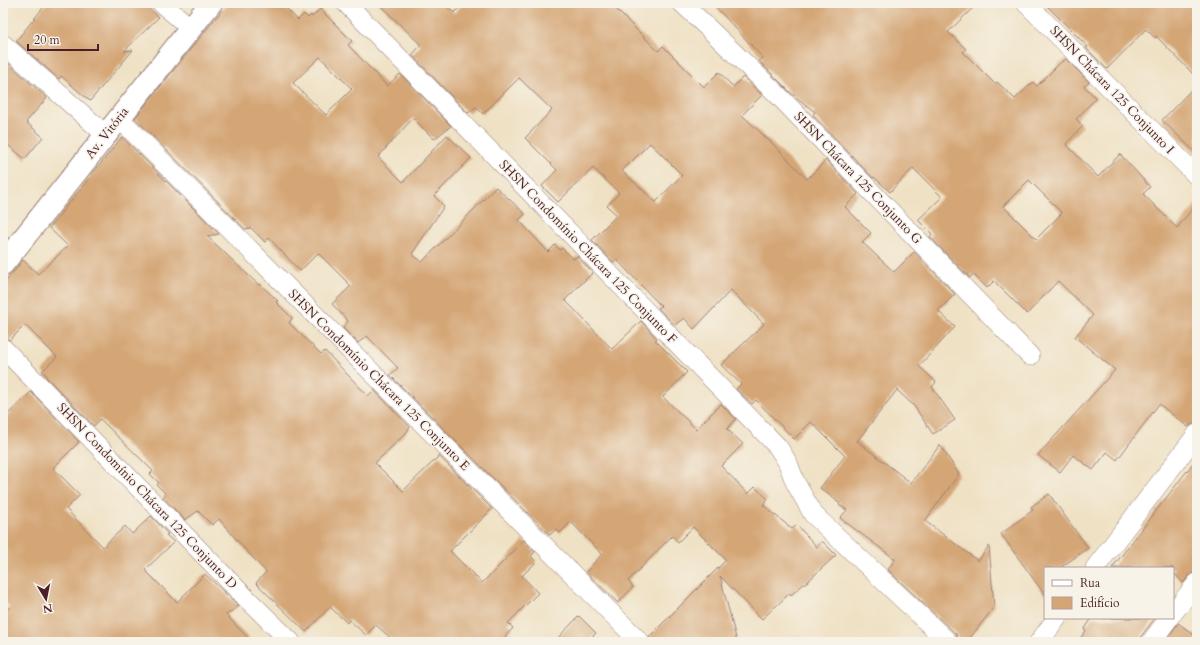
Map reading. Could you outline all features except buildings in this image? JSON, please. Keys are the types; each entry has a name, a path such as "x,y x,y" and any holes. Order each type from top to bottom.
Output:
{"street":[{"path":"161,3 191,28"},
{"name":"Av. Vitória","path":"3,264 210,3"},
{"name":"SHSN Condomínio Chácara 125 Conjunto F","path":"346,3 778,447 788,463 795,482 812,514 948,642"},
{"name":"SHSN Chácara 125 Conjunto G","path":"682,3 776,93 1030,356"},
{"name":"SHSN Chácara 125 Conjunto I","path":"1026,3 1197,176"},
{"path":"3,44 106,135"},
{"name":"SHSN Condomínio Chácara 125 Conjunto E","path":"119,118 640,642"},
{"name":"SHSN Condomínio Chácara 125 Conjunto D","path":"3,348 238,590 291,642"},
{"path":"1096,567 1197,434"},
{"path":"1174,612 1197,583"},
{"path":"1039,642 1056,619"},
{"path":"1151,642 1168,619"}]}
